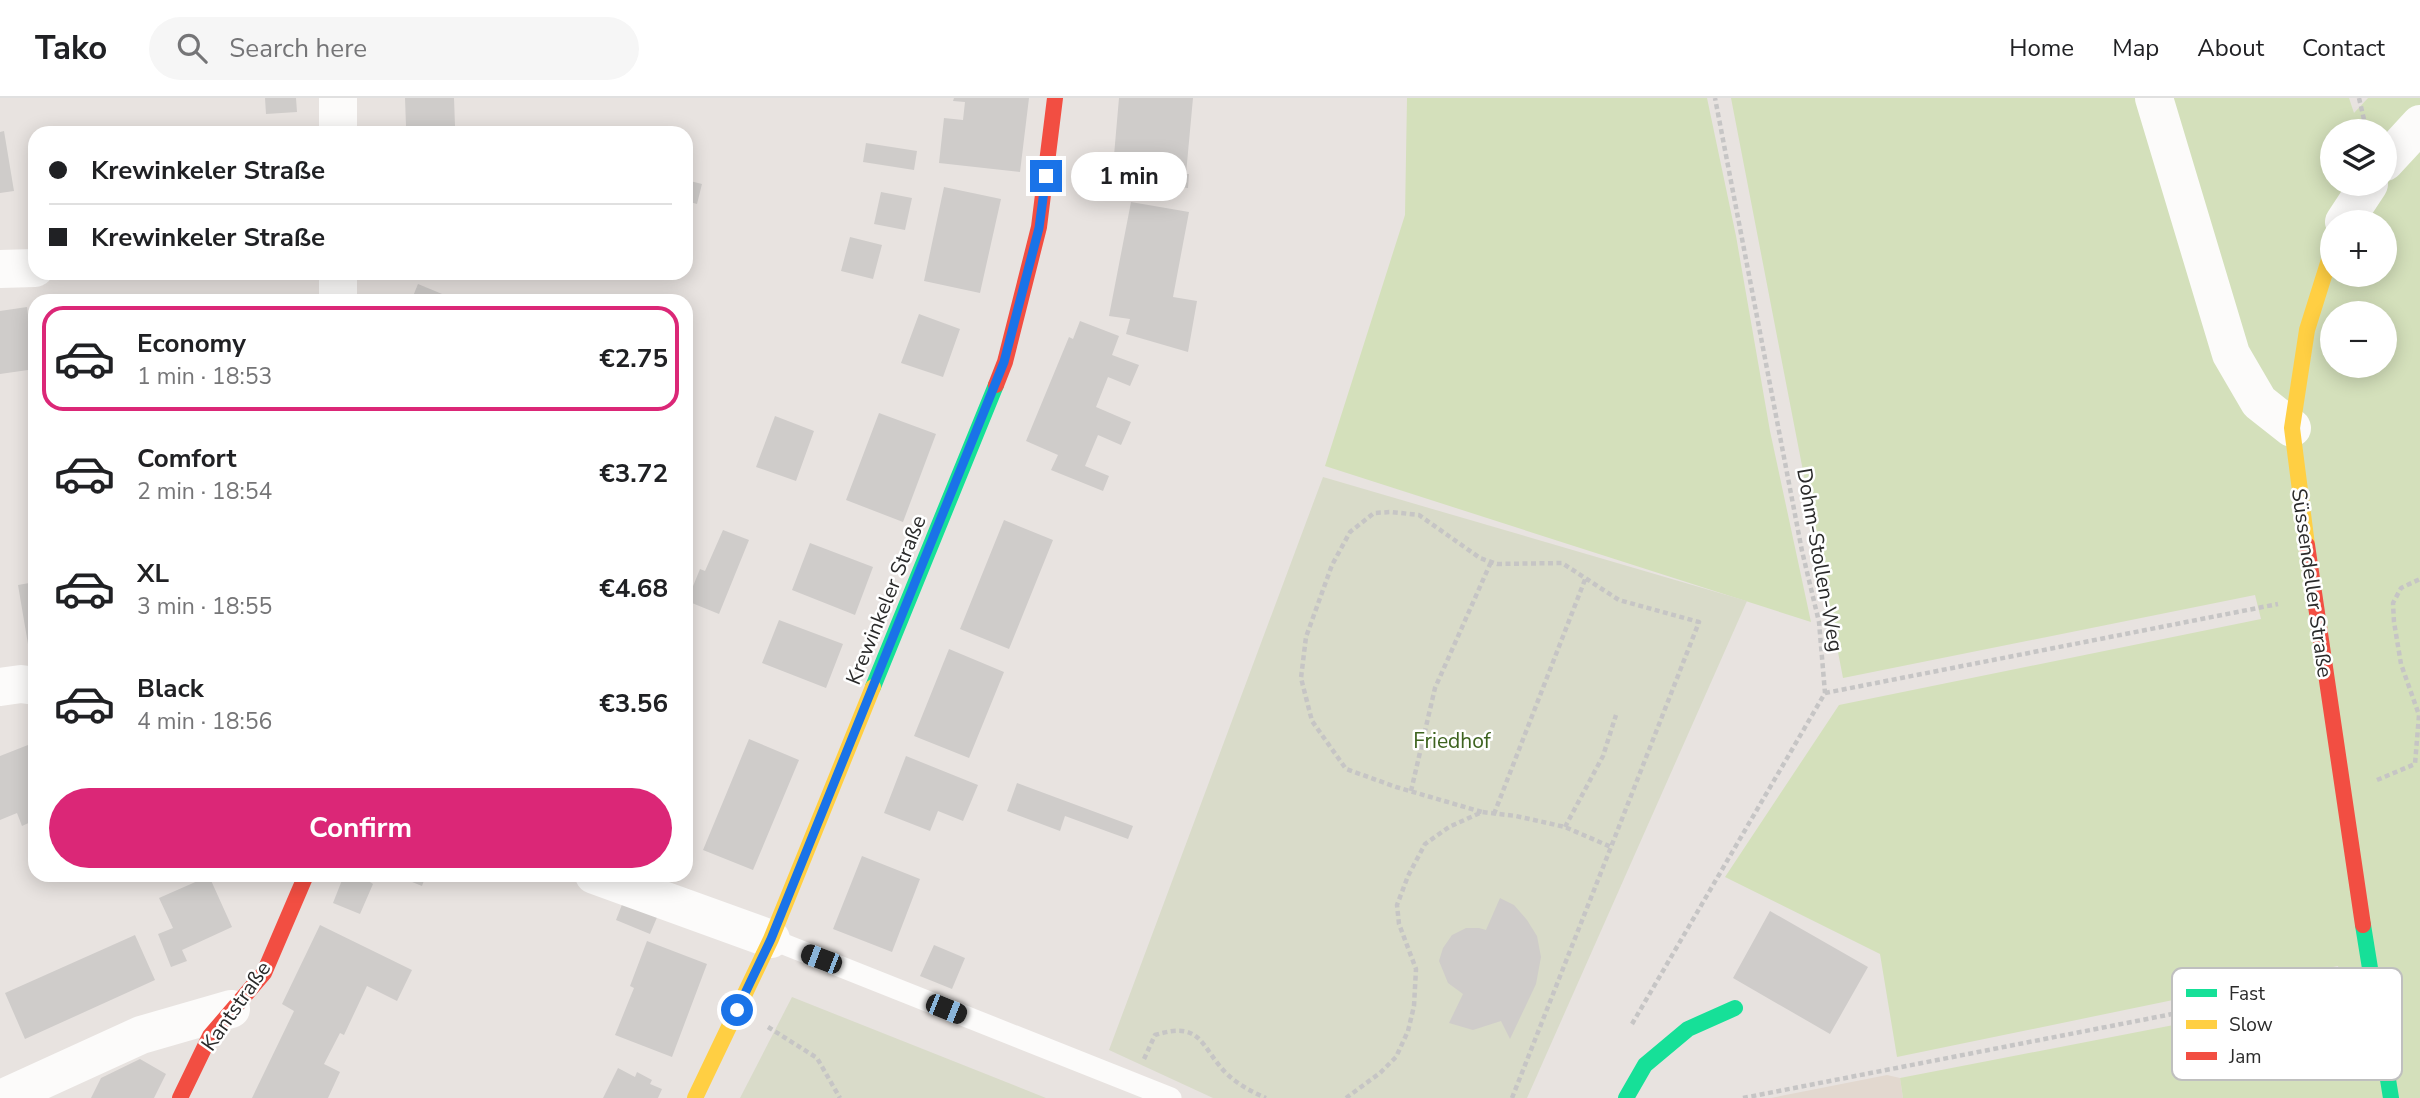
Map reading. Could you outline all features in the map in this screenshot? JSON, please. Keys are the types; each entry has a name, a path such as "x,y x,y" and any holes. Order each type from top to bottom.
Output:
{"street":[{"path":"338,98 338,126"},
{"name":"Krewinkeler Straße","path":"695,1098 771,939 1004,362 1039,228 1055,98"},
{"path":"2154,98 2231,354 2259,402 2292,428"},
{"path":"2397,149 2420,124"},
{"path":"0,269 28,268"},
{"name":"Süssendeller Straße","path":"2320,287 2306,330 2292,428 2313,597 2369,968"},
{"path":"0,687 28,685"},
{"name":"Kantstraße","path":"180,1098 210,1036 264,973 303,882"},
{"path":"613,882 771,939"},
{"path":"1626,1098 1645,1065 1688,1029 1735,1008"},
{"path":"3,1098 141,1035 231,1009"},
{"name":"Süssendeller Straße","path":"2388,1080 2391,1098"}],"lane":[{"path":"771,939 1171,1098"}],"path":[{"name":"Dohm-Stollen-Weg","path":"1715,98 1802,551 1819,622 1825,693"},
{"path":"2359,98 2364,119"},
{"path":"1512,1098 1611,846 1699,622 1619,600 1562,563 1497,564 1480,558 1419,515 1374,513 1350,532 1332,565 1306,637 1300,678 1312,721 1346,769 1482,812 1516,816 1565,828 1611,846"},
{"path":"1411,791 1435,688 1491,562"},
{"path":"1494,814 1586,578"},
{"path":"2367,784 2415,765 2419,715 2401,664 2393,603 2401,588 2420,579"},
{"path":"1631,1026 1825,693 2313,597"},
{"path":"1565,828 1603,756 1616,715"},
{"path":"1346,1098 1380,1073 1396,1056 1408,1031 1414,1006 1416,969 1399,925 1397,905 1408,876 1425,844 1449,827 1482,812"},
{"path":"737,1010 817,1058 840,1098"},
{"path":"1743,1098 2172,1015"},
{"path":"1146,1088 1142,1073 1145,1055 1155,1035 1175,1029 1195,1034 1227,1074 1245,1088 1266,1098"}],"shaded area":[{"path":"1887,1075 1900,1078 1903,1098 1771,1098"}],"green space":[{"path":"1407,98 1707,98 1736,236 1770,431 1811,622 1325,466 1405,215"},
{"path":"1731,98 2349,98 2354,113 2368,98 2420,98 2420,1098 1903,1098 1900,1078 2172,1025 2172,1080 2402,1080 2402,968 2172,968 2172,1000 1897,1057 1880,954 1725,877 1839,705 2261,619 2255,595 1843,678"},
{"name":"Friedhof","path":"1323,477 1747,601 1527,1098 1213,1098 1109,1050"},
{"path":"792,997 1046,1098 740,1098"}],"building":[{"path":"265,98 296,98 297,112 266,114"},
{"path":"405,98 454,98 455,126 406,126"},
{"path":"954,98 1029,98 1020,172 939,163 944,118 963,120 965,102 953,101"},
{"path":"1119,98 1193,98 1186,174 1189,174 1188,188 1151,184 1152,170 1113,167"},
{"path":"4,131 14,191 0,193 0,132"},
{"path":"866,143 917,151 914,170 863,162"},
{"path":"693,182 702,184 697,204 693,203"},
{"path":"944,187 1001,199 980,293 924,281"},
{"path":"881,192 912,198 905,230 874,224"},
{"path":"1131,202 1189,212 1173,297 1197,301 1188,352 1126,334 1130,319 1109,316"},
{"path":"850,237 882,245 873,279 841,271"},
{"path":"418,284 442,294 414,294"},
{"path":"27,307 28,370 0,374 0,311"},
{"path":"919,314 960,329 943,377 901,363"},
{"path":"1080,321 1119,336 1112,355 1139,365 1130,386 1108,377 1096,407 1131,422 1121,445 1098,435 1085,466 1109,476 1103,491 1051,470 1058,455 1026,441 1069,337 1073,339"},
{"path":"879,413 936,434 903,522 846,500"},
{"path":"775,416 814,431 796,481 756,467"},
{"path":"1004,520 1053,540 1009,649 960,629"},
{"path":"723,530 749,540 719,614 693,603 693,586 700,569 705,571"},
{"path":"810,543 873,567 855,615 792,590"},
{"path":"28,583 28,644 18,585"},
{"path":"779,620 843,644 826,688 762,663"},
{"path":"949,649 1004,672 969,758 914,736"},
{"path":"749,739 799,760 753,870 703,850"},
{"path":"28,745 28,823 22,826 17,813 0,820 0,756"},
{"path":"906,756 978,785 963,821 938,811 930,831 884,813"},
{"path":"1017,783 1133,826 1128,839 1065,816 1060,831 1007,811"},
{"path":"862,856 920,879 892,952 833,929"},
{"path":"195,882 212,882 232,927 182,950 187,961 171,967 158,934 173,928 159,898"},
{"path":"341,882 373,884 360,914 333,903"},
{"path":"1500,898 1514,905 1527,920 1537,936 1541,957 1536,984 1510,1039 1501,1021 1473,1030 1449,1023 1463,994 1448,983 1439,961 1443,948 1452,935 1466,928 1486,930"},
{"path":"623,902 658,915 650,934 616,920"},
{"path":"1770,911 1868,967 1830,1034 1733,978"},
{"path":"320,925 412,970 397,1001 367,986 344,1035 340,1033 324,1064 340,1072 328,1098 252,1098 294,1011 282,1004"},
{"path":"135,935 155,980 25,1039 5,993"},
{"path":"647,941 707,964 672,1057 615,1035 634,988 630,986"},
{"path":"934,945 965,958 952,989 920,976"},
{"path":"140,1059 166,1074 154,1098 91,1098 101,1078"},
{"path":"618,1068 635,1077 637,1072 652,1080 650,1084 662,1089 658,1098 603,1098"}],"traffic: fast":[{"path":"873,687 996,385"},
{"path":"2363,925 2370,968"},
{"path":"1626,1098 1645,1065 1688,1029 1735,1008"},
{"path":"2388,1080 2391,1098"}],"traffic: slow":[{"path":"2307,545 2292,428 2307,330 2320,287"},
{"path":"695,1098 771,939 873,687"}],"traffic: jam":[{"path":"996,385 1005,362 1039,227 1055,98"},
{"path":"2307,545 2363,925"},
{"path":"180,1098 210,1036 264,973 303,882"}],"route":[{"path":"737,1010 771,939 1004,362 1039,228 1046,176"}]}
